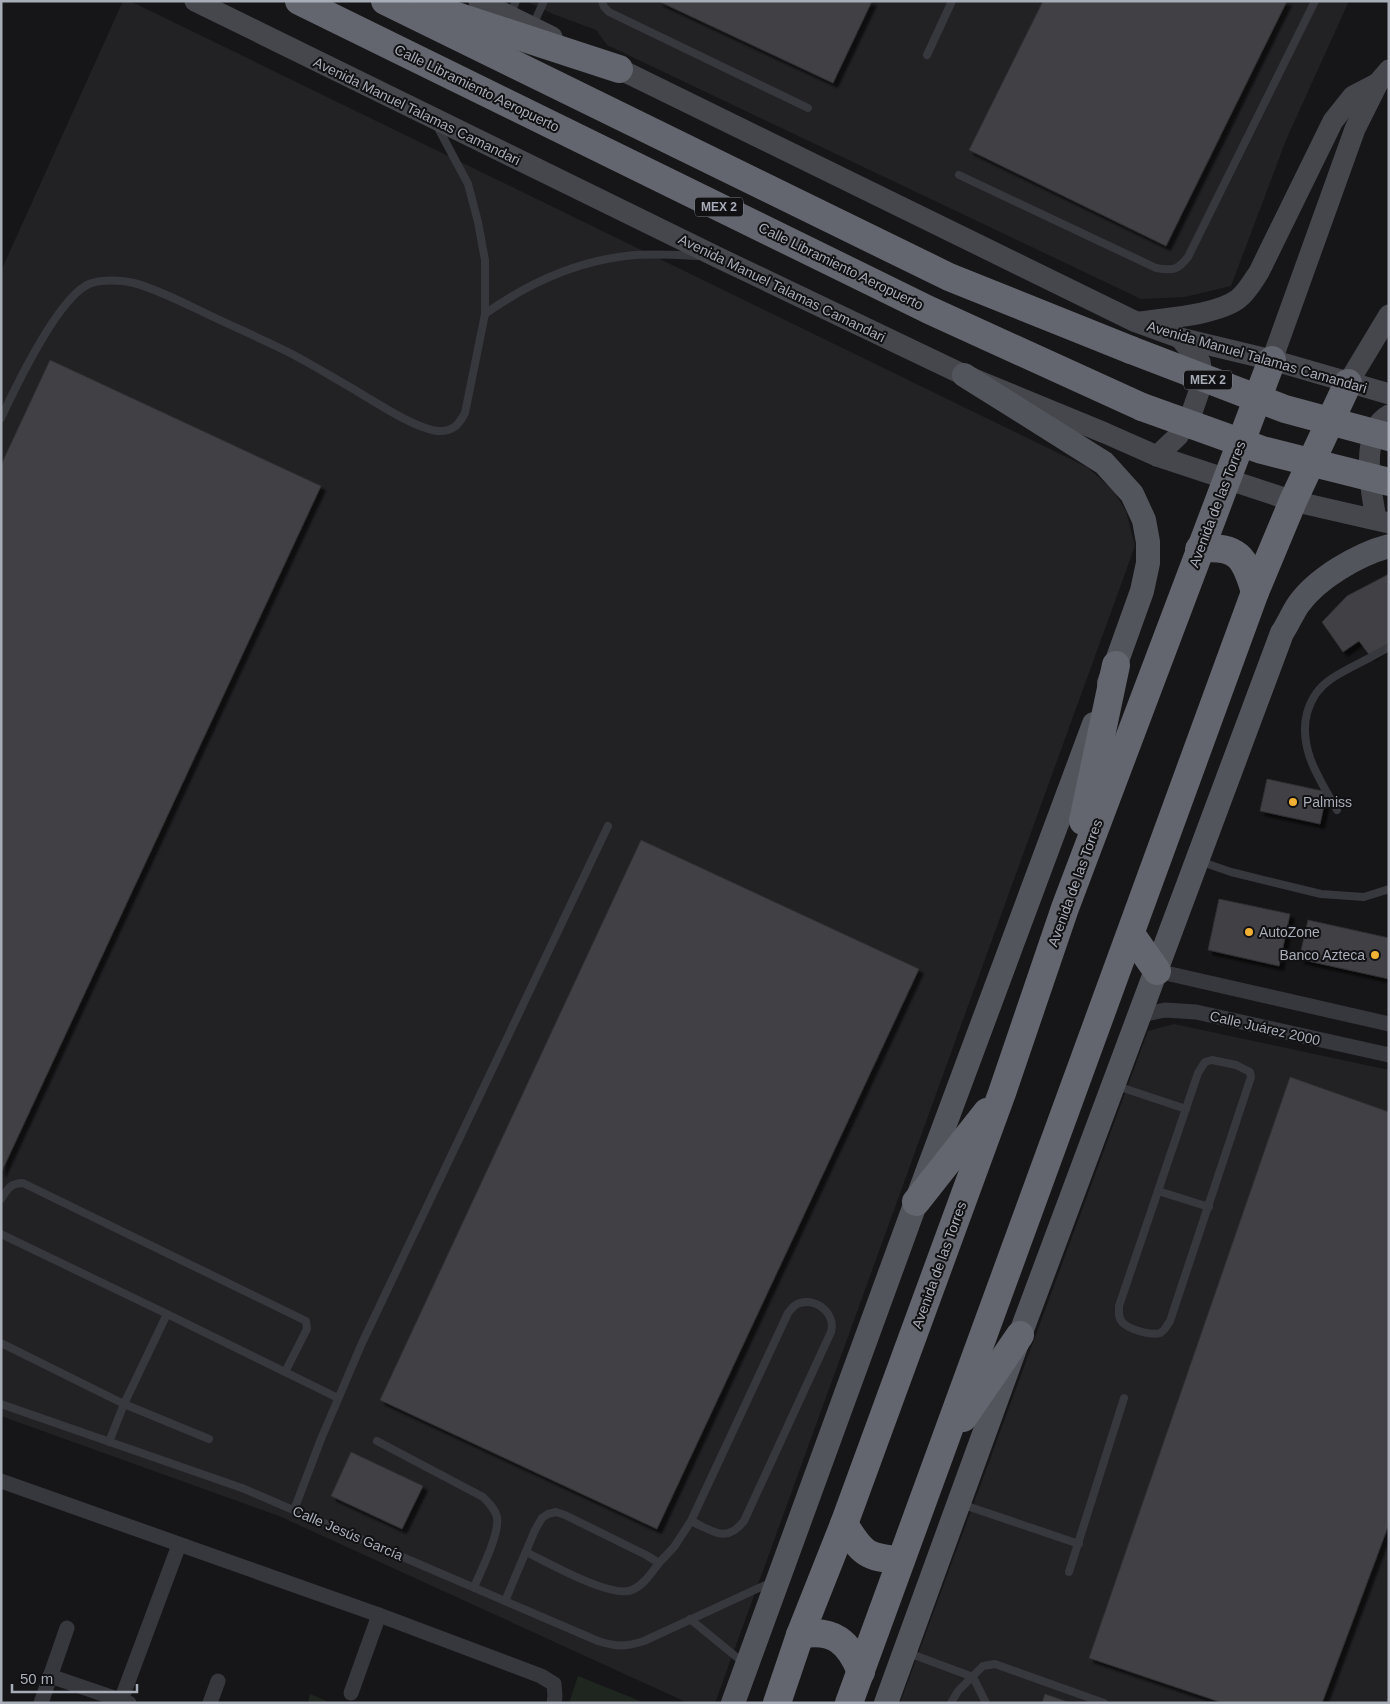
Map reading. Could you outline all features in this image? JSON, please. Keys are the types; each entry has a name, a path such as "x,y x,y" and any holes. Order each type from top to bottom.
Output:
{"highway":[{"name":"Calle Libramiento Aeropuerto","path":"299,1 929,310 1142,407 1262,450 1389,482"},
{"name":"MEX 2","path":"385,1 949,277 1285,409 1389,437"},
{"path":"412,1 619,69"},
{"name":"Avenida de las Torres","path":"777,1701 1002,1093 1065,908 1272,360"},
{"path":"849,1703 1255,592 1293,500 1348,383"},
{"path":"1200,549 1222,549 1237,555 1248,568 1255,592"},
{"path":"1065,908 1116,666"},
{"path":"1131,934 1157,971"},
{"path":"916,1202 1002,1093"},
{"path":"940,1450 1020,1335"},
{"path":"844,1524 856,1544 863,1551 878,1558 901,1560"},
{"path":"800,1635 815,1632 823,1633 840,1641 849,1648 856,1658 861,1672"}],"main road":[{"name":"Avenida Manuel Talamas Camandari","path":"195,1 717,257 964,375 1157,456 1226,480 1293,500 1382,521"},
{"name":"Avenida Manuel Talamas Camandari","path":"479,1 513,9 532,27 1136,322 1180,338 1272,360 1389,394"},
{"path":"1136,322 1213,310 1238,300 1246,292 1259,272 1333,121 1354,96 1384,77"},
{"name":"Avenida de las Torres","path":"1272,360 1355,129 1384,77"},
{"path":"1348,383 1389,315"},
{"path":"1157,456 1178,436 1192,412 1202,380 1200,362 1180,338"},
{"path":"734,1703 916,1202 1116,666 1142,591 1148,563 1148,542 1144,520 1132,494 1104,463 964,375"},
{"path":"1382,521 1371,495 1371,442 1374,429 1389,414"},
{"path":"886,1703 1020,1335 1115,1086 1282,633 1299,604 1316,586 1338,569 1364,554 1389,546"}],"street":[{"path":"1157,971 1389,1024"},
{"name":"Calle Juárez 2000","path":"1141,1015 1166,1010 1196,1012 1389,1055"},
{"path":"1,1481 378,1615 542,1676 554,1684 554,1703"},
{"path":"50,1676 123,1702 179,1545"},
{"path":"351,1693 378,1615"},
{"path":"41,1703 67,1628"},
{"path":"210,1703 218,1682"}],"lane":[{"path":"532,27 544,1"},
{"path":"602,1 604,7 609,12 808,108"},
{"path":"926,55 952,1"},
{"path":"959,174 1156,268 1169,270 1180,266 1188,256 1315,1"},
{"path":"1,418 15,389 63,307 77,292 91,283 109,280 134,283 188,305 288,352 426,429 450,430 459,425 465,413 485,314 485,260 468,184 432,118"},
{"path":"485,314 534,283 562,271 592,262 626,256 717,257"},
{"path":"1337,810 1314,767 1306,746 1305,726 1309,708 1316,692 1323,685 1389,647"},
{"path":"294,1510 338,1398 378,1309 608,826"},
{"path":"1198,860 1231,872 1321,894 1364,897 1389,889"},
{"path":"1212,1060 1236,1065 1250,1072 1251,1077 1248,1088 1167,1326 1158,1334 1127,1326 1118,1315 1119,1306 1186,1109 1198,1073 1205,1062 1212,1060"},
{"path":"1115,1086 1186,1109"},
{"path":"1,1199 10,1186 16,1183 23,1183 306,1320 308,1324 307,1329 285,1372"},
{"path":"1158,1192 1208,1208"},
{"path":"1,1234 338,1398"},
{"path":"526,1552 593,1584 622,1593 638,1587 674,1546 690,1521 788,1313 799,1303 807,1302 821,1307 832,1318 833,1325 744,1521 738,1530 726,1534 717,1533 690,1521"},
{"path":"109,1442 124,1404 166,1314"},
{"path":"1,1343 124,1404 209,1439"},
{"path":"1069,1572 1124,1398"},
{"name":"Calle Jesús García","path":"1,1404 242,1488 598,1641 615,1646 628,1646 644,1641 779,1579"},
{"path":"377,1441 484,1497 492,1507 497,1517 495,1533 485,1564 474,1587"},
{"path":"959,1503 1079,1544"},
{"path":"505,1601 542,1518 556,1512 619,1540 659,1563"},
{"path":"690,1619 747,1666"},
{"path":"904,1652 972,1678 986,1703"},
{"path":"951,1703 958,1691 983,1666 995,1664 1104,1703"}],"shaded area":[{"path":"123,1 130,1 1087,467 1113,490 1126,511 1135,546 715,1703 688,1703 279,1516 1,1416 1,271"},
{"path":"526,1 1349,1 1286,140 1231,286 1185,297 1141,299 607,45 596,30 553,14"},
{"path":"1174,1024 1389,1070 1389,1703 900,1703 1148,1031"},
{"path":"578,1676 645,1703 569,1703"},
{"path":"310,1694 331,1703 308,1703"}],"building":[{"path":"658,1 872,1 833,83"},
{"path":"1043,1 1287,1 1166,246 969,150"},
{"path":"50,360 321,486 1,1173 1,465"},
{"path":"1389,574 1389,643 1370,656 1359,641 1343,652 1322,622 1347,596"},
{"name":"Palmiss","path":"1267,779 1327,792 1320,824 1260,811"},
{"path":"641,840 919,969 657,1529 380,1400"},
{"name":"AutoZone","path":"1219,899 1290,914 1279,966 1208,950"},
{"path":"1308,920 1389,938 1389,979 1299,959"},
{"path":"1290,1077 1389,1112 1389,1524 1322,1703 1223,1703 1089,1658"},
{"path":"351,1452 423,1486 402,1529 331,1496"},
{"path":"1045,1694 1071,1703 1042,1703"}],"place":[{"name":"Palmiss","path":"1293,802"},
{"name":"AutoZone","path":"1249,932"},
{"name":"Banco Azteca","path":"1375,955"}]}
